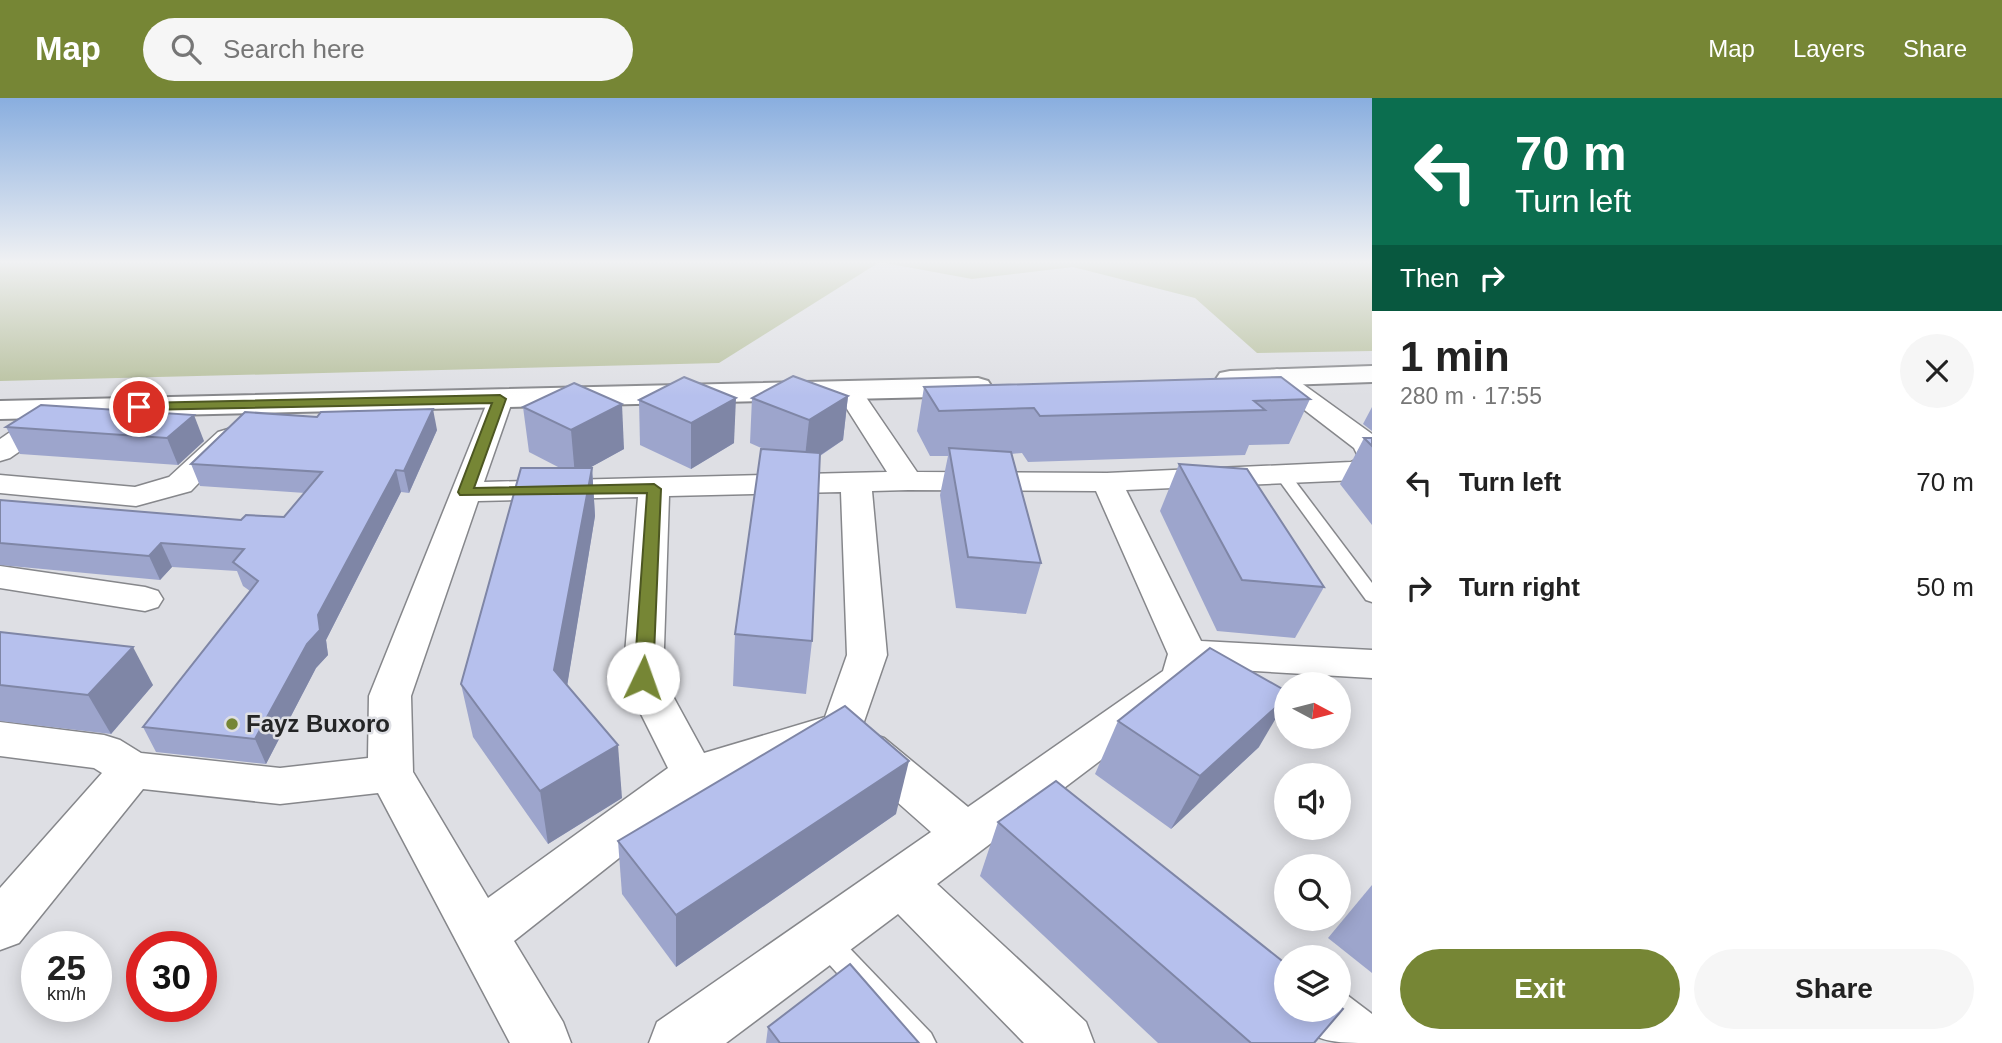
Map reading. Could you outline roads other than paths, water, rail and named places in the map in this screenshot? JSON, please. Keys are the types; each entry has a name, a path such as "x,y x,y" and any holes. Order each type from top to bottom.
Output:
{"main road":[{"path":"1208,380 1372,374"},
{"path":"0,410 1001,386"}],"street":[{"path":"1277,377 1367,444 1372,456"},
{"path":"848,390 908,481"},
{"path":"500,399 390,696 390,774 542,1043"},
{"path":"0,484 136,497 180,484 263,404"},
{"path":"0,452 64,408"},
{"path":"465,492 908,481 1107,482 1282,472 1357,471 1372,463"},
{"path":"678,1043 966,834 1053,796 1181,679 1188,654 1107,482"},
{"path":"842,728 867,655 856,484"},
{"path":"654,489 643,678 693,774"},
{"path":"0,576 145,599"},
{"path":"1188,654 1372,664"},
{"path":"481,935 693,774 842,728"},
{"path":"842,728 966,834"},
{"path":"0,739 103,751 132,770 280,786 390,774"},
{"path":"0,926 132,770"},
{"path":"900,882 1065,1043"},
{"path":"1335,1022 1362,1043"}],"lane":[{"path":"1282,472 1372,596"},
{"path":"823,938 921,1043"}],"place":[{"name":"Fayz Buxoro","path":"232,724"}]}
